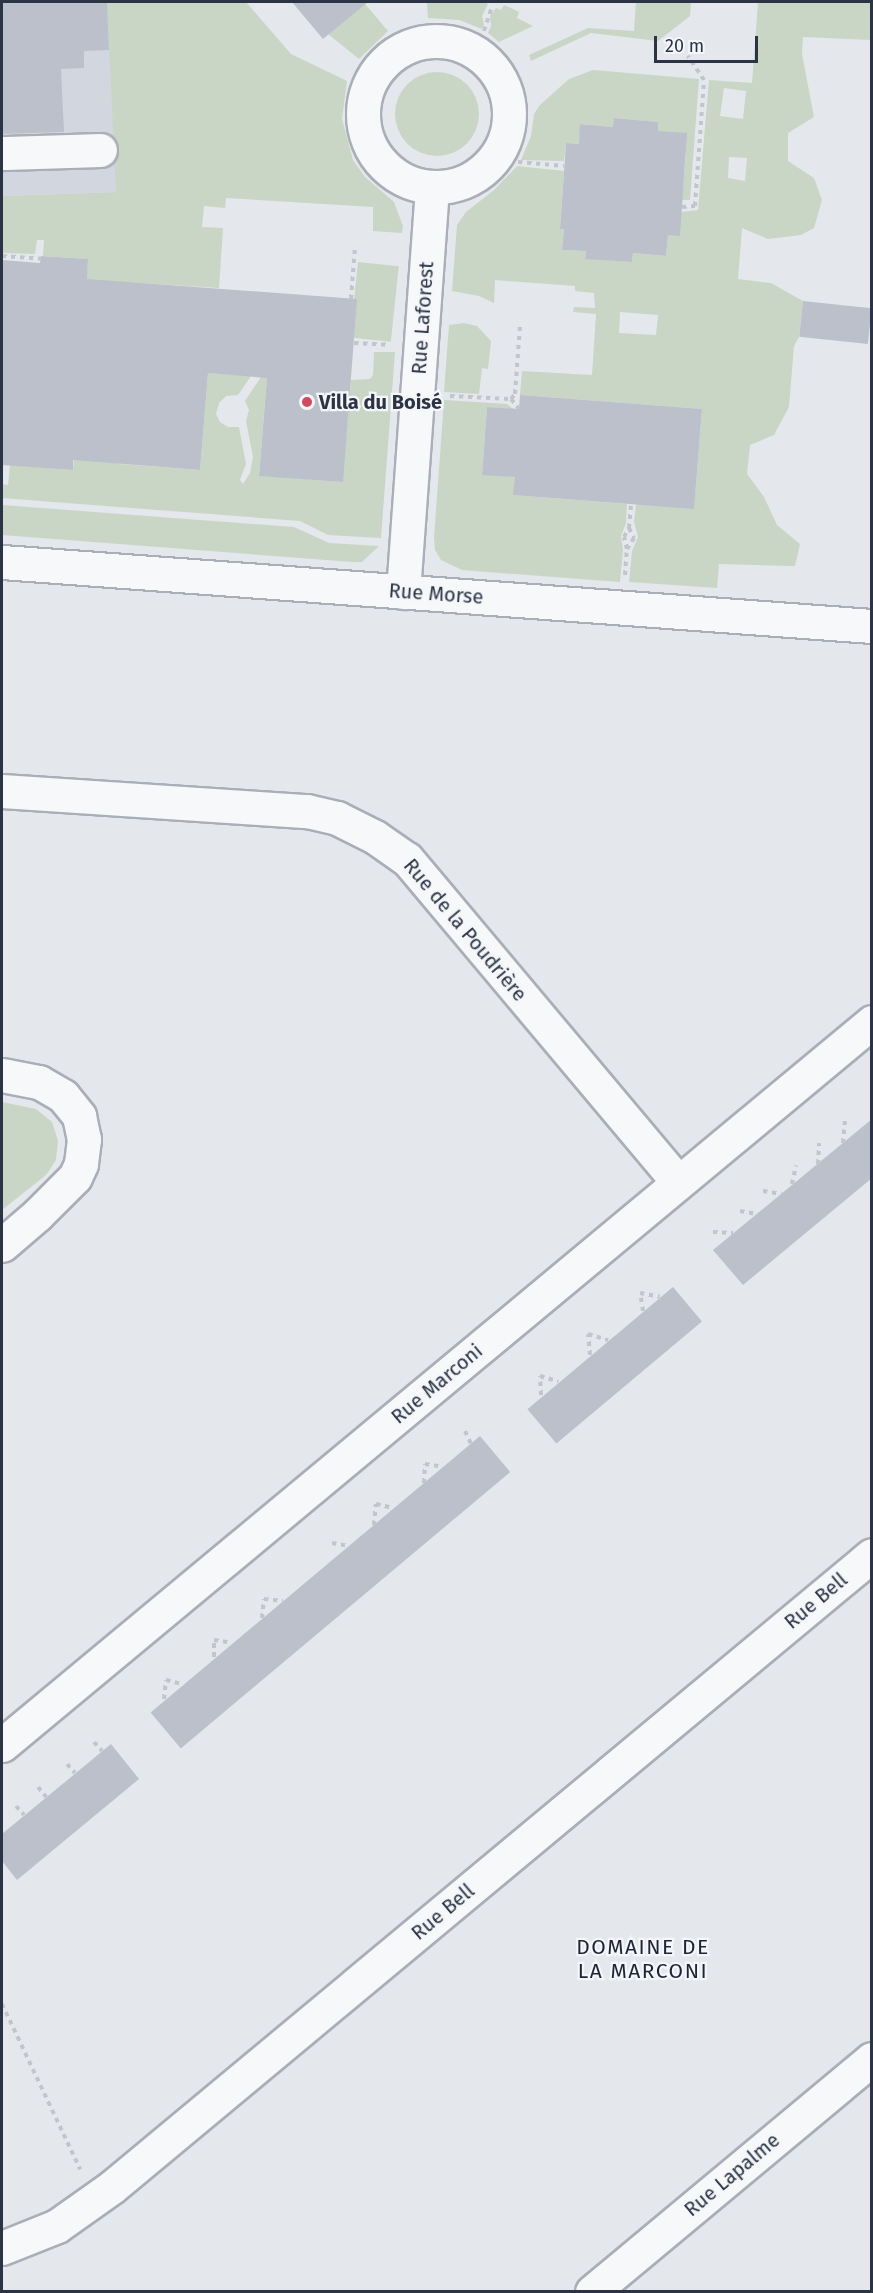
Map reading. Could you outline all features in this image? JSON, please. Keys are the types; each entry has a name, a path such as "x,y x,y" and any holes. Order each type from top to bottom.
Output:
{"street":[{"path":"431,40 456,42 477,52 495,68 506,89 511,113 507,137 500,150 478,175 456,185 432,188 408,182 387,169 372,150 363,126 363,102 371,78 387,59 408,46 431,40"},
{"path":"2,153 100,150"},
{"name":"Rue Laforest","path":"403,592 432,188"},
{"name":"Rue Morse","path":"2,562 872,626"},
{"name":"Rue de la Poudrière","path":"2,790 307,811 337,818 375,837 407,859 678,1182"},
{"name":"Rue Marconi","path":"2,1744 872,1022"},
{"path":"2,1075 39,1082 63,1096 79,1116 84,1139 81,1164 75,1177 37,1215 2,1245"},
{"name":"Rue Bell","path":"2,2248 57,2226 112,2187 872,1555"},
{"name":"Rue Lapalme","path":"592,2292 872,2059"}],"path":[{"path":"484,31 492,6"},
{"path":"682,207 694,206 704,80 688,56"},
{"path":"518,162 564,166"},
{"path":"351,299 355,247"},
{"path":"2,256 41,259"},
{"path":"511,399 515,394 520,326"},
{"path":"354,343 395,345"},
{"path":"443,396 511,399 519,409"},
{"path":"624,582 627,549 624,537 629,528 631,504"},
{"path":"627,549 634,538 629,528"},
{"path":"843,1143 845,1121"},
{"path":"818,1164 819,1143"},
{"path":"792,1184 796,1165"},
{"path":"764,1191 782,1194"},
{"path":"740,1210 757,1214"},
{"path":"713,1232 733,1233"},
{"path":"643,1311 640,1293 660,1298"},
{"path":"590,1355 588,1334 608,1340"},
{"path":"541,1395 540,1376 558,1381"},
{"path":"465,1431 471,1444"},
{"path":"424,1483 425,1464 443,1467"},
{"path":"374,1525 376,1504 394,1508"},
{"path":"332,1543 349,1546"},
{"path":"262,1618 264,1599 283,1601"},
{"path":"214,1657 214,1640 232,1643"},
{"path":"164,1699 166,1680 182,1684"},
{"path":"94,1742 102,1751"},
{"path":"67,1764 75,1773"},
{"path":"38,1787 46,1797"},
{"path":"16,1806 24,1815"},
{"path":"2,2004 82,2176"}],"shaded area":[{"path":"2,2 136,2 116,192 2,196"}],"green space":[{"path":"107,2 246,2 291,54 347,81 342,119 353,160 365,177 394,202 403,226 402,233 373,231 373,207 226,198 225,208 204,206 202,227 223,228 219,288 123,282 119,464 200,470 208,373 251,376 238,395 226,396 219,403 216,414 220,422 228,427 239,427 246,464 240,480 243,484 250,473 253,457 246,421 249,410 245,401 261,377 267,377 259,475 342,482 351,380 370,379 373,375 374,352 395,352 381,538 328,535 300,521 2,498 2,484 8,485 10,465 73,470 88,259 43,256 44,240 37,240 35,254 2,253 2,196 116,192"},
{"path":"427,2 484,2 488,4 482,16 484,24 482,29 459,20 428,18"},
{"path":"636,2 691,2 690,16 658,41 591,33 531,61 529,55 588,28 634,31"},
{"path":"758,2 871,2 871,40 803,37 802,54 814,117 788,133 788,161 814,178 822,200 814,228 801,235 768,239 742,228 738,279 771,283 803,301 799,337 794,346 789,407 774,435 750,445 747,474 764,497 777,525 800,544 795,566 719,564 717,588 629,582 632,551 638,537 634,522 636,504 694,508 702,409 520,395 522,371 592,375 596,314 573,312 574,307 595,308 594,293 575,291 575,286 495,280 494,303 479,296 452,291 457,225 466,212 494,190 517,166 564,171 560,228 564,229 562,250 586,251 585,258 632,262 633,253 666,256 668,235 681,212 698,210 709,80 752,83","holes":["724,88 746,91 743,119 720,116","729,157 747,158 745,181 728,178","620,312 658,315 656,335 619,333"]},
{"path":"365,4 388,31 359,59 328,34"},
{"path":"504,5 519,12 517,18 533,26 499,42 488,33 491,26 490,16 496,8 501,10"},
{"path":"593,70 699,79 690,200 682,200 686,154 658,131 658,122 615,118 613,127 581,124 579,144 566,143 564,161 521,160 531,136 534,114 540,105 569,79"},
{"path":"437,72 453,75 467,84 476,98 479,114 476,130 467,144 453,153 437,156 421,153 407,144 398,130 395,114 398,98 407,84 421,75"},
{"path":"358,262 399,266 391,342 350,338"},
{"path":"464,323 477,326 491,341 488,369 482,368 479,394 444,392 449,325"},
{"path":"444,400 507,404 513,409 487,407 482,474 515,477 514,495 627,504 626,523 621,536 623,550 620,582 462,570 441,560 435,550 434,538"},
{"path":"2,505 294,527 329,543 379,546 362,562 352,562 2,535"},
{"path":"2,1102 36,1109 52,1122 58,1141 56,1160 46,1175 2,1210"}],"building":[{"path":"2,2 107,2 109,50 84,51 84,68 61,69 64,132 2,134"},
{"path":"292,2 368,2 323,39"},
{"path":"614,118 658,122 658,131 687,133 680,236 668,235 666,256 633,253 632,262 585,259 586,251 562,250 564,229 560,229 566,143 579,144 580,124 613,127"},
{"path":"41,256 88,259 87,279 357,299 343,482 259,476 267,378 208,373 200,470 73,460 73,470 2,465 2,260 40,263"},
{"path":"803,301 872,308 868,344 799,337"},
{"path":"520,395 702,409 694,509 513,495 515,477 482,475 487,407 519,409"},
{"path":"872,1119 872,1178 743,1285 713,1250"},
{"path":"673,1287 702,1321 556,1444 527,1409"},
{"path":"480,1436 510,1472 181,1748 151,1712"},
{"path":"111,1744 139,1779 17,1880 2,1861 2,1834"}],"place":[{"name":"Villa du Boisé","path":"307,402"}],"district":[{"name":"DOMAINE DE LA MARCONI","path":"643,1959"}]}
